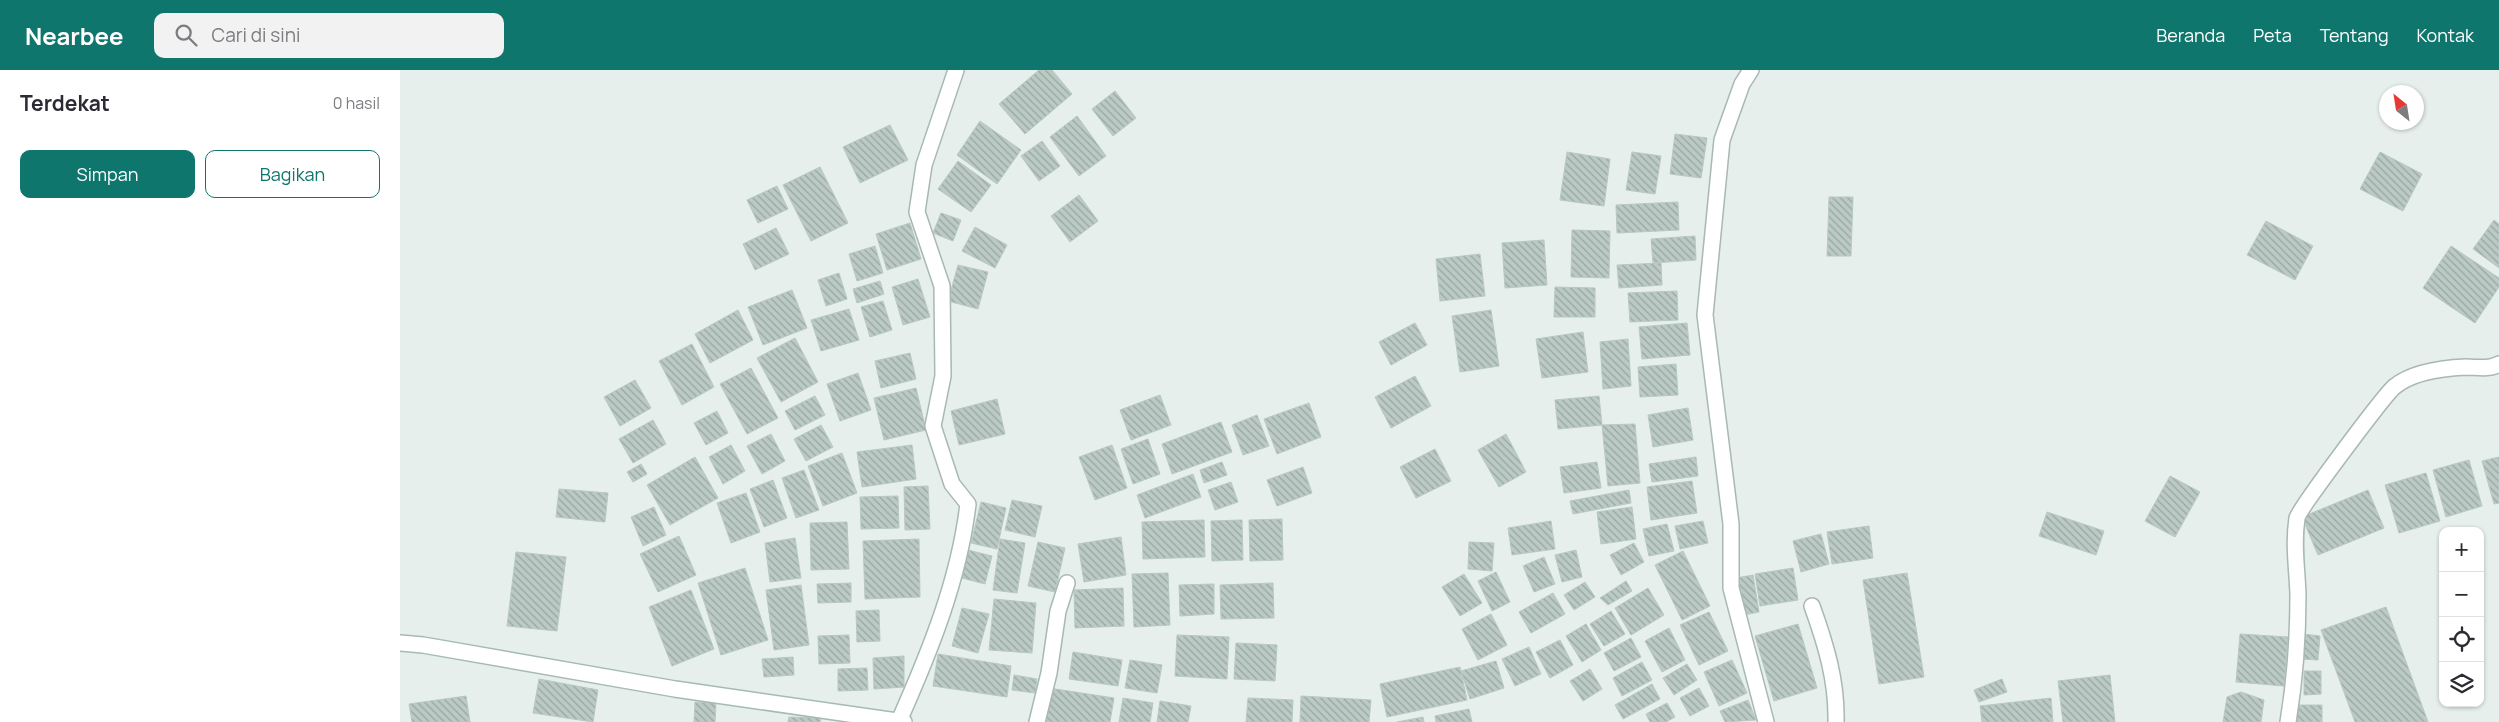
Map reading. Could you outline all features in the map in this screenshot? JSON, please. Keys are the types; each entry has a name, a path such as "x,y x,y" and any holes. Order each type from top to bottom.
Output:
{"street":[{"path":"400,643 423,644 675,689 901,722 930,652 939,619 958,569 968,504 952,484 933,426 943,376 942,286 917,212 924,165 956,70"},
{"path":"1751,70 1742,84 1722,140 1705,315 1731,524 1731,588 1766,722"},
{"path":"2288,722 2294,684 2298,593 2294,544 2298,515 2368,419 2394,387 2424,372 2464,367 2497,367"},
{"path":"1037,722 1049,673 1058,611 1067,583"},
{"path":"1812,606 1828,650 1835,681 1836,722"}],"building":[{"path":"1039,70 1052,70 1072,94 1025,134 999,104"},
{"path":"1115,91 1136,118 1113,136 1092,109"},
{"path":"1077,116 1106,156 1079,176 1050,137"},
{"path":"980,121 1021,150 997,184 957,155"},
{"path":"890,125 908,160 860,183 843,147"},
{"path":"1675,134 1707,138 1701,178 1670,174"},
{"path":"1042,141 1060,166 1039,181 1021,156"},
{"path":"1567,152 1610,159 1604,206 1560,200"},
{"path":"1632,152 1661,156 1655,194 1626,190"},
{"path":"2380,152 2422,174 2403,211 2360,189"},
{"path":"958,161 991,185 971,212 938,189"},
{"path":"820,167 848,223 811,241 783,185"},
{"path":"777,186 788,209 758,223 747,200"},
{"path":"1079,195 1098,221 1070,242 1051,216"},
{"path":"1829,197 1853,197 1851,256 1827,256"},
{"path":"1678,202 1679,230 1617,233 1616,205"},
{"path":"941,213 961,220 953,241 933,233"},
{"path":"2494,220 2499,224 2499,268 2473,249"},
{"path":"2266,221 2313,246 2295,280 2247,255"},
{"path":"910,223 921,259 887,270 876,234"},
{"path":"975,227 1007,245 995,268 962,251"},
{"path":"776,228 789,254 755,270 743,244"},
{"path":"1572,230 1610,231 1609,278 1571,277"},
{"path":"1695,236 1696,260 1653,263 1651,239"},
{"path":"1544,240 1547,285 1505,288 1502,243"},
{"path":"875,246 883,273 857,281 849,254"},
{"path":"2451,246 2499,278 2499,287 2475,323 2423,288"},
{"path":"1480,254 1485,296 1440,301 1436,259"},
{"path":"1661,263 1662,285 1619,288 1617,265"},
{"path":"958,265 988,272 978,309 948,301"},
{"path":"839,273 847,299 826,306 818,280"},
{"path":"918,279 930,317 903,325 892,287"},
{"path":"880,281 884,294 857,303 853,289"},
{"path":"1555,287 1595,288 1595,317 1554,317"},
{"path":"792,290 807,328 763,345 748,307"},
{"path":"1677,291 1678,320 1630,322 1628,293"},
{"path":"883,301 892,330 870,337 861,307"},
{"path":"849,309 859,340 821,351 811,320"},
{"path":"738,310 753,340 710,363 695,334"},
{"path":"1491,310 1499,366 1460,372 1452,316"},
{"path":"1415,323 1427,345 1391,365 1379,342"},
{"path":"1687,323 1690,355 1642,359 1639,327"},
{"path":"1583,332 1588,372 1542,378 1536,339"},
{"path":"795,338 818,382 781,402 757,358"},
{"path":"1628,339 1631,386 1603,389 1600,342"},
{"path":"692,344 714,387 682,405 659,361"},
{"path":"910,353 916,379 881,388 875,361"},
{"path":"1676,364 1678,395 1640,397 1638,367"},
{"path":"751,368 778,418 747,434 720,384"},
{"path":"858,373 871,410 840,421 827,384"},
{"path":"1415,376 1431,406 1391,428 1375,397"},
{"path":"635,380 651,408 620,426 604,397"},
{"path":"916,388 926,430 884,440 874,398"},
{"path":"1160,395 1171,425 1131,440 1120,410"},
{"path":"815,396 825,415 795,430 785,411"},
{"path":"1599,396 1602,425 1558,429 1555,400"},
{"path":"997,399 1005,434 959,445 951,411"},
{"path":"1309,403 1321,437 1277,454 1264,419"},
{"path":"1688,408 1693,440 1653,447 1648,415"},
{"path":"717,411 728,433 706,445 694,423"},
{"path":"1257,415 1269,446 1243,455 1232,425"},
{"path":"653,420 666,444 633,463 619,439"},
{"path":"1221,422 1232,452 1172,474 1162,444"},
{"path":"1635,424 1640,483 1608,486 1602,425"},
{"path":"821,425 833,447 806,461 794,439"},
{"path":"771,434 785,461 762,474 747,446"},
{"path":"1506,434 1526,472 1499,487 1478,450"},
{"path":"1148,439 1160,474 1133,484 1121,449"},
{"path":"731,445 745,471 723,484 709,457"},
{"path":"912,445 916,479 862,487 857,452"},
{"path":"1112,445 1127,488 1095,500 1079,457"},
{"path":"1435,449 1451,481 1416,498 1400,467"},
{"path":"842,453 857,493 823,506 808,466"},
{"path":"695,457 718,498 670,525 647,485"},
{"path":"1696,457 1698,476 1652,482 1649,464"},
{"path":"2499,457 2499,503 2494,504 2482,461"},
{"path":"2469,460 2482,506 2446,517 2433,470"},
{"path":"1222,462 1227,475 1204,483 1200,470"},
{"path":"1597,462 1601,488 1564,493 1560,467"},
{"path":"641,464 647,474 633,482 627,472"},
{"path":"1303,467 1312,493 1277,506 1267,480"},
{"path":"804,470 819,510 796,518 782,478"},
{"path":"2426,473 2440,521 2399,533 2385,485"},
{"path":"1193,474 1201,497 1145,518 1137,495"},
{"path":"2170,476 2200,492 2175,537 2145,521"},
{"path":"773,480 787,518 764,527 750,489"},
{"path":"1692,481 1697,513 1651,520 1647,487"},
{"path":"1231,482 1238,502 1215,510 1208,490"},
{"path":"928,486 930,529 905,530 904,487"},
{"path":"559,489 608,493 605,522 556,517"},
{"path":"1629,490 1631,503 1573,514 1570,501"},
{"path":"2368,490 2384,528 2318,555 2302,517"},
{"path":"746,493 760,532 731,543 717,503"},
{"path":"898,496 899,528 861,529 860,497"},
{"path":"1012,500 1042,506 1035,537 1005,530"},
{"path":"981,502 1006,508 997,549 971,543"},
{"path":"654,507 666,535 643,546 631,517"},
{"path":"1632,507 1636,539 1601,544 1597,512"},
{"path":"2047,512 2104,531 2096,555 2039,536"},
{"path":"1282,519 1283,560 1250,561 1249,520"},
{"path":"1204,520 1205,557 1143,559 1142,522"},
{"path":"1242,520 1243,560 1212,561 1211,521"},
{"path":"1551,521 1555,549 1512,555 1508,528"},
{"path":"1703,521 1708,543 1680,549 1675,526"},
{"path":"847,522 849,569 811,570 810,523"},
{"path":"1667,524 1674,551 1649,556 1643,529"},
{"path":"1869,526 1873,558 1832,564 1827,532"},
{"path":"1821,534 1829,564 1801,572 1793,541"},
{"path":"679,536 696,575 658,592 640,554"},
{"path":"1121,537 1126,575 1084,582 1078,544"},
{"path":"795,538 801,578 770,582 765,543"},
{"path":"919,539 920,597 865,599 863,541"},
{"path":"1000,539 1025,543 1017,593 993,590"},
{"path":"1038,542 1065,548 1055,592 1028,586"},
{"path":"1469,542 1494,543 1492,571 1468,569"},
{"path":"1634,543 1644,562 1621,575 1610,555"},
{"path":"968,550 992,556 985,584 962,578"},
{"path":"1576,550 1582,577 1562,582 1555,555"},
{"path":"1683,551 1710,606 1682,620 1655,565"},
{"path":"516,552 566,557 557,631 507,626"},
{"path":"1544,557 1555,584 1534,592 1523,566"},
{"path":"745,568 768,640 721,655 698,583"},
{"path":"1793,568 1798,600 1760,606 1755,574"},
{"path":"1496,572 1510,602 1492,611 1478,581"},
{"path":"1168,573 1170,625 1134,627 1132,574"},
{"path":"1907,573 1924,677 1879,684 1863,580"},
{"path":"1464,574 1482,603 1460,616 1442,587"},
{"path":"1753,575 1759,612 1743,615 1736,578"},
{"path":"1626,581 1632,591 1608,605 1600,598"},
{"path":"1585,582 1595,597 1574,610 1564,595"},
{"path":"851,583 851,602 818,603 817,584"},
{"path":"1273,583 1274,618 1221,619 1220,585"},
{"path":"1214,584 1214,614 1180,616 1179,585"},
{"path":"801,585 809,645 774,650 766,590"},
{"path":"1123,588 1124,626 1075,628 1074,590"},
{"path":"1648,588 1664,615 1631,635 1615,608"},
{"path":"691,590 714,649 672,666 649,607"},
{"path":"1553,593 1565,614 1531,633 1519,612"},
{"path":"994,599 1036,603 1032,653 989,650"},
{"path":"2386,607 2428,722 2355,722 2321,630"},
{"path":"962,608 989,614 978,653 952,646"},
{"path":"879,610 880,641 857,642 856,611"},
{"path":"1611,611 1625,634 1604,646 1590,624"},
{"path":"1709,612 1728,651 1699,665 1680,625"},
{"path":"1491,614 1507,645 1478,660 1462,629"},
{"path":"1586,624 1601,650 1582,662 1566,636"},
{"path":"1798,624 1817,688 1774,701 1755,636"},
{"path":"1669,628 1685,660 1662,672 1645,641"},
{"path":"2240,634 2288,637 2284,686 2236,682"},
{"path":"2303,634 2320,636 2318,660 2301,659"},
{"path":"849,635 850,663 819,664 818,636"},
{"path":"1177,635 1229,637 1227,679 1175,676"},
{"path":"1631,638 1641,657 1614,671 1604,653"},
{"path":"1560,640 1573,665 1550,678 1536,652"},
{"path":"1236,643 1277,645 1275,681 1234,679"},
{"path":"1529,647 1541,674 1515,686 1502,659"},
{"path":"1073,652 1122,660 1118,686 1069,679"},
{"path":"938,654 1011,666 1007,697 933,686"},
{"path":"904,656 904,687 874,689 873,658"},
{"path":"793,657 794,675 764,677 762,659"},
{"path":"1130,660 1162,665 1157,693 1125,688"},
{"path":"1732,660 1747,693 1719,706 1704,672"},
{"path":"1496,661 1504,688 1470,699 1461,671"},
{"path":"1642,662 1652,680 1622,696 1613,678"},
{"path":"1687,664 1697,680 1674,695 1663,678"},
{"path":"1460,667 1467,700 1387,717 1380,684"},
{"path":"867,668 868,690 838,691 838,669"},
{"path":"1590,669 1602,689 1583,701 1570,681"},
{"path":"2304,671 2321,671 2321,694 2304,695"},
{"path":"1014,675 1037,679 1035,693 1012,690"},
{"path":"2110,675 2115,722 2063,722 2058,681"},
{"path":"539,679 598,690 593,722 533,713"},
{"path":"2002,679 2007,692 1979,702 1974,690"},
{"path":"1652,684 1660,699 1623,719 1615,705"},
{"path":"1049,688 1114,698 1110,722 1044,722"},
{"path":"1699,688 1709,706 1690,716 1680,698"},
{"path":"2241,692 2264,700 2261,722 2223,722 2227,697"},
{"path":"466,696 470,722 412,722 409,704"},
{"path":"1301,696 1371,700 1369,722 1300,722"},
{"path":"1123,698 1153,703 1150,722 1119,722"},
{"path":"1248,698 1293,700 1292,722 1246,722"},
{"path":"2051,698 2053,722 1982,722 1980,706"},
{"path":"1748,700 1756,720 1725,722 1720,711"},
{"path":"1160,701 1191,706 1188,722 1157,722"},
{"path":"695,702 716,703 715,722 694,722"},
{"path":"1667,703 1675,717 1666,722 1650,722 1646,714"},
{"path":"2297,705 2322,705 2322,722 2297,722"},
{"path":"1469,709 1472,722 1436,722 1435,716"},
{"path":"789,717 821,718 820,722 788,722"},
{"path":"1423,717 1424,722 1397,722"}]}
